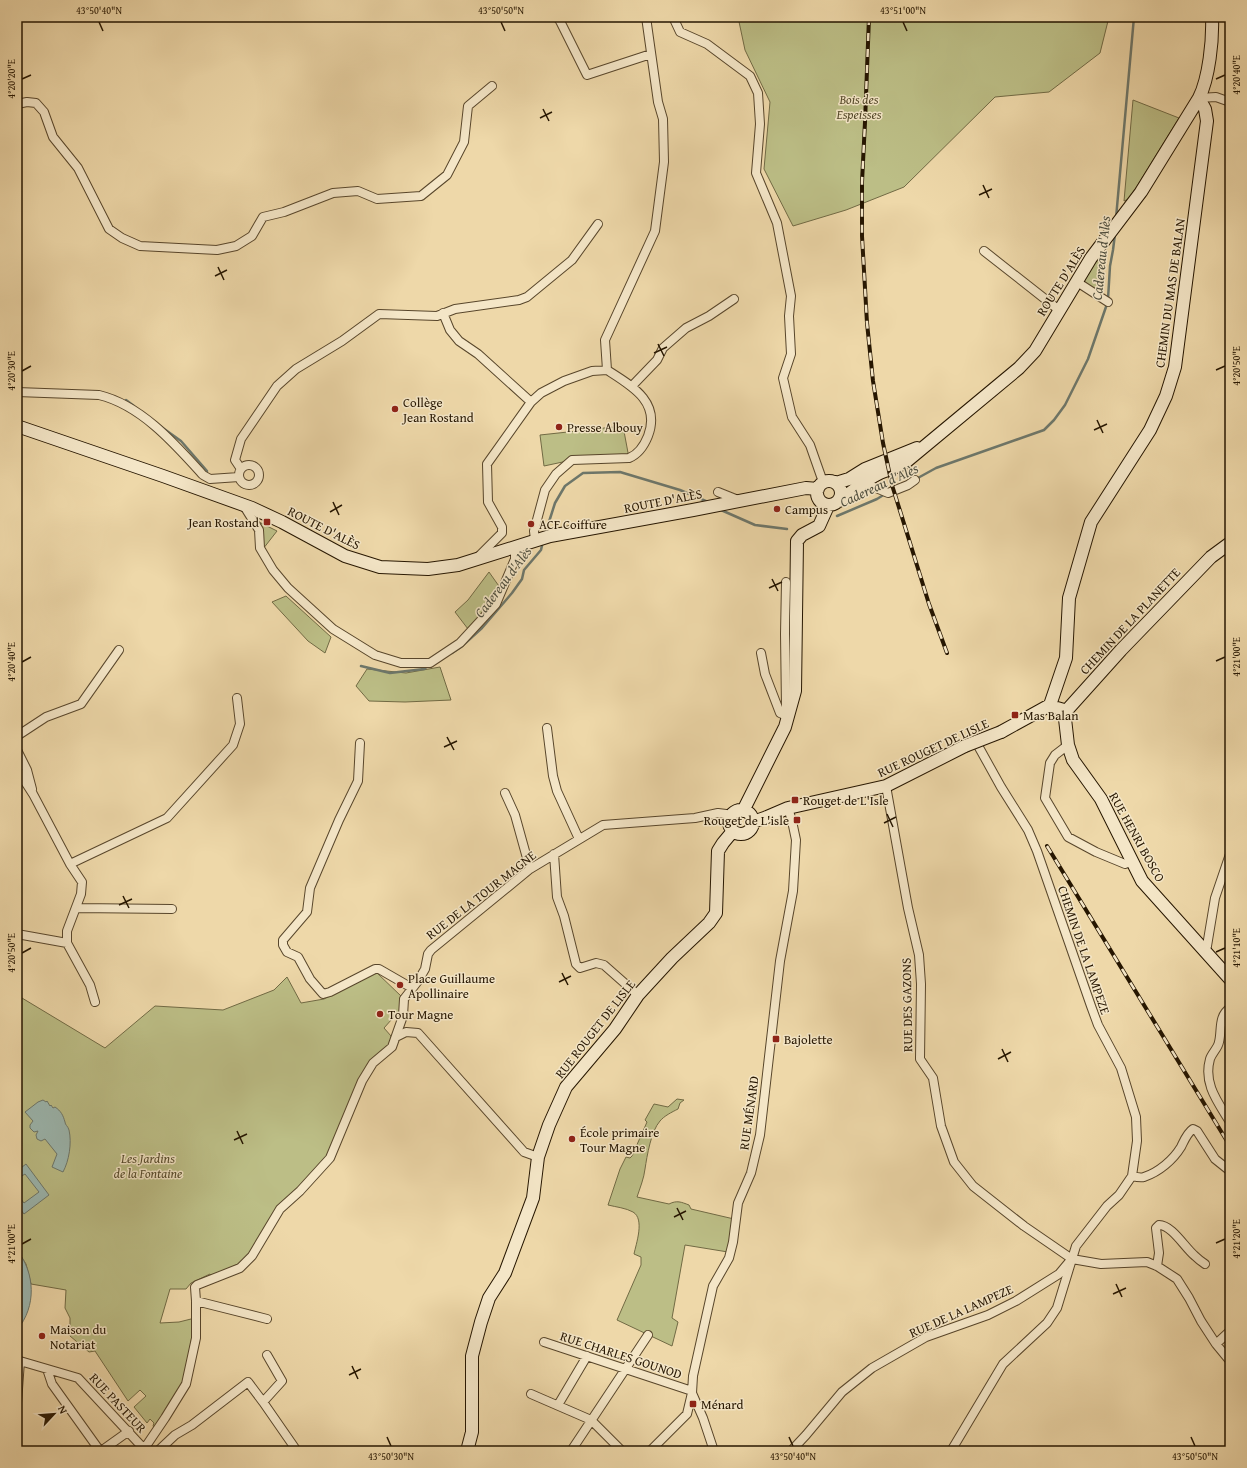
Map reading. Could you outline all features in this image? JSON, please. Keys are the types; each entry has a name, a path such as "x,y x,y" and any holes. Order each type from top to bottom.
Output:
{"street":[{"path":"557,17 587,75 651,54"},
{"path":"607,370 605,340 655,231 664,162 663,119 658,102 646,17"},
{"path":"674,17 680,32 707,44 750,76 758,93 760,124 756,173 777,223 791,296 789,316 791,354 783,378 792,417 810,445 820,486 817,493 819,500 821,503 834,503"},
{"name":"ROUTE D'ALÈS","path":"834,503 864,483 886,471 899,467 1019,368 1035,351 1091,258 1153,173 1199,98 1203,90 1208,67 1212,17"},
{"path":"17,104 27,102 36,103 44,112 53,136 78,168 109,229 122,238 140,246 217,250 236,246 252,236 264,217 284,212 333,193 358,191 377,199 421,196 447,176 464,142 468,106 492,86"},
{"path":"1199,98 1216,97 1230,102"},
{"name":"CHEMIN DU MAS DE BALAN","path":"1050,705 1066,658 1070,598 1091,522 1150,430 1166,396 1175,367 1207,121 1205,109 1199,98"},
{"path":"17,392 99,396 109,398 127,407 151,423 189,459 203,475 210,479 240,473 235,460 241,439 277,386 296,369 342,341 379,314 437,316 455,309 519,300 527,297 572,260 598,224"},
{"path":"984,251 1059,310"},
{"path":"1077,282 1108,302"},
{"path":"632,386 657,360 663,348 668,343 686,328 709,316 734,299"},
{"path":"443,314 450,330 459,341 478,354 531,402"},
{"path":"476,559 502,533 502,527 488,502 487,464 531,402 541,393 564,381 592,371 607,370 632,386 642,395 652,414 652,426 641,450 635,456 629,458 572,460 556,474 545,490 534,531 535,540"},
{"name":"ROUTE D'ALÈS","path":"17,426 244,505 282,522 345,556 380,567 428,569 458,565 535,540 820,486"},
{"name":"ROUTE D'ALÈS","path":"836,483 849,480 865,469 927,444"},
{"path":"864,483 888,493 908,485 915,480"},
{"path":"743,811 787,722 795,691 796,546 802,535 819,526 834,503 841,497 841,489 836,483 830,481 820,486"},
{"path":"718,492 737,501"},
{"path":"244,505 259,530 260,548 272,570 288,588 333,629 375,655 401,663 430,663 460,643 496,604 515,559 515,547"},
{"name":"CHEMIN DE LA PLANETTE","path":"1064,710 1068,709 1121,650 1211,557 1230,543"},
{"path":"786,582 785,634 787,722"},
{"path":"17,736 46,717 81,704 119,650"},
{"path":"762,654 765,674 780,713 787,722"},
{"path":"70,864 167,818 233,745 240,724 237,698"},
{"path":"1050,705 1064,710"},
{"name":"RUE ROUGET DE LISLE","path":"753,822 788,808 886,786 970,744 1001,732 1050,705"},
{"name":"RUE HENRI BOSCO","path":"1064,710 1068,745 1073,760 1101,799 1131,862 1142,881 1230,979"},
{"path":"547,728 553,776 579,839"},
{"path":"360,743 358,781 336,826 310,888 307,912 283,940 283,945 287,952 298,956 310,979 323,994 379,969 412,988"},
{"name":"CHEMIN DE LA LAMPEZE","path":"970,744 1001,787 1028,830 1037,851 1095,1019 1121,1068 1136,1116 1137,1141 1132,1176"},
{"path":"1068,745 1055,755 1050,763 1045,798 1068,837 1096,852 1125,864 1131,862"},
{"path":"17,750 27,770 33,794"},
{"path":"17,769 33,794 70,864 82,882 81,894 67,931 67,943 90,985 95,1002"},
{"name":"RUE DES GAZONS","path":"886,786 908,908 919,955 921,984 920,1058 933,1078 941,1126 954,1162 973,1186 1024,1226 1072,1258"},
{"path":"505,793 515,815 530,869"},
{"name":"RUE MÉNARD","path":"687,1414 692,1392 693,1376 713,1286 729,1258 733,1242 738,1203 750,1172 760,1135 780,961 793,891 796,840 788,808"},
{"path":"743,811 750,814 753,822 751,828 746,833 740,834 733,831 729,823 731,816 736,812 743,811"},
{"name":"RUE DE LA TOUR MAGNE","path":"145,1450 186,1384 196,1338 195,1287 240,1268 252,1256 280,1209 300,1191 330,1158 362,1081 373,1063 392,1047 403,1016 404,999 425,970 428,954 431,950 530,869 603,825 695,818 718,813 731,816"},
{"name":"RUE ROUGET DE LISLE","path":"467,1451 472,1432 472,1356 489,1298 505,1273 533,1198 538,1157 549,1125 566,1087 615,1029 638,995 672,958 709,923 716,913 718,851 733,831"},
{"path":"554,854 557,897 576,964 580,968 596,963 604,965 638,995"},
{"path":"1204,950 1207,946 1215,898 1230,854"},
{"path":"76,908 172,910"},
{"path":"17,934 67,943"},
{"path":"1230,1008 1222,1016 1219,1043 1210,1058 1208,1077 1212,1091 1230,1122"},
{"path":"396,1037 406,1032 418,1033 524,1152 538,1157"},
{"path":"952,1451 1003,1364 1047,1323 1053,1315 1057,1308 1076,1246 1107,1206 1119,1195 1132,1176 1144,1177 1160,1168 1180,1149 1189,1132 1193,1129 1197,1131 1214,1159 1230,1171"},
{"path":"1157,1266 1159,1253 1156,1228 1159,1225 1164,1225 1171,1230 1194,1256 1205,1264"},
{"path":"1072,1258 1101,1264 1147,1262 1157,1266 1176,1279 1216,1344 1230,1361"},
{"name":"RUE DE LA LAMPEZE","path":"791,1451 842,1392 872,1368 926,1337 988,1315 1016,1301 1059,1274 1072,1258"},
{"path":"196,1300 267,1319"},
{"path":"1216,1344 1230,1331"},
{"path":"571,1451 648,1335"},
{"name":"RUE CHARLES GOUNOD","path":"544,1342 625,1368 692,1392"},
{"path":"263,1402 282,1381 266,1355"},
{"path":"558,1405 587,1356"},
{"name":"RUE PASTEUR","path":"17,1403 20,1361 78,1378 129,1431 145,1450"},
{"path":"47,1369 52,1384 101,1451 129,1431"},
{"path":"158,1451 175,1435 192,1425 248,1382 297,1451"},
{"path":"692,1392 714,1451"},
{"path":"531,1394 591,1420 622,1451"},
{"path":"650,1451 687,1414 699,1409"}],"green space":[{"name":"Bois des Espeisses","path":"738,17 1109,17 1100,53 1049,92 995,97 904,187 846,210 793,226 764,169 770,102 745,50"},
{"path":"1133,100 1179,118 1129,199 1124,201"},
{"path":"1100,257 1104,258 1100,295 1084,281 1085,275"},
{"path":"623,426 629,458 572,460 544,466 540,435"},
{"path":"257,521 277,531 263,549"},
{"path":"489,572 501,589 483,616 468,629 455,612 468,600"},
{"path":"286,596 331,637 325,653 308,641 272,602"},
{"path":"440,667 451,700 405,702 369,701 356,686 367,669 406,673"},
{"name":"Les Jardins de la Fontaine","path":"376,972 401,996 400,1010 384,1028 391,1036 390,1045 371,1061 324,1161 302,1185 250,1254 242,1262 212,1277 210,1274 191,1283 186,1289 170,1289 160,1323 179,1322 195,1318 185,1378 156,1430 153,1426 154,1423 150,1419 147,1423 134,1407 146,1396 140,1390 128,1401 95,1351 89,1352 70,1336 70,1318 65,1308 66,1290 31,1284 26,1264 17,1250 17,995 105,1048 155,1006 223,1010 274,990 287,977 301,1003 324,999"},
{"path":"677,1099 684,1100 680,1103 678,1109 662,1119 654,1131 648,1151 644,1176 637,1197 669,1204 681,1202 689,1205 691,1209 734,1219 728,1252 685,1245 672,1318 678,1322 672,1346 617,1320 641,1265 641,1257 634,1254 639,1226 637,1215 633,1212 608,1205 620,1169 626,1157 630,1158 632,1156 647,1122 645,1120 654,1104 668,1107"}],"water":[{"path":"43,1100 46,1102 47,1101 50,1106 51,1105 53,1108 55,1107 60,1112 69,1130 69,1152 67,1163 63,1172 52,1167 57,1154 45,1139 41,1141 37,1139 36,1135 38,1131 34,1132 30,1128 33,1121 25,1112"},
{"path":"26,1164 49,1195 24,1214 17,1205 17,1194 24,1203 39,1192 25,1174 17,1179 17,1171"},
{"path":"17,1250 23,1259 30,1279 31,1300 28,1311 17,1330"}],"waterway":[{"name":"Cadereau d'Alès","path":"1116,218 1134,17"},
{"name":"Cadereau d'Alès","path":"1108,299 1110,266 1115,234"},
{"name":"Cadereau d'Alès","path":"916,479 936,468 1044,430 1054,420 1065,405 1088,359 1107,304"},
{"name":"Cadereau d'Alès","path":"126,400 134,406"},
{"name":"Cadereau d'Alès","path":"160,426 181,441 207,471"},
{"name":"Cadereau d'Alès","path":"548,525 555,503 565,486 583,473 620,472 680,490 708,502"},
{"name":"Cadereau d'Alès","path":"837,516 877,499 885,494"},
{"name":"Cadereau d'Alès","path":"721,510 755,525 787,529"},
{"name":"Cadereau d'Alès","path":"452,653 482,628 512,593 522,579 524,570 541,550 543,541"},
{"name":"Cadereau d'Alès","path":"361,666 390,673 424,669 428,666"}],"railway":[{"path":"869,17 862,182 862,236 867,323 873,381 883,443 892,485 929,604 947,653"},
{"path":"1047,846 1230,1146"}],"place":[{"name":"Collège Jean Rostand","path":"395,409"},
{"name":"Presse Albouy","path":"559,427"},
{"name":"Campus","path":"777,509"},
{"name":"Jean Rostand","path":"267,522"},
{"name":"ACF Coiffure","path":"531,524"},
{"name":"Mas Balan","path":"1015,715"},
{"name":"Rouget de L'Isle","path":"795,800"},
{"name":"Rouget de L'isle","path":"797,820"},
{"name":"Place Guillaume Apollinaire","path":"400,985"},
{"name":"Tour Magne","path":"380,1014"},
{"name":"Bajolette","path":"776,1039"},
{"name":"École primaire Tour Magne","path":"572,1139"},
{"name":"Maison du Notariat","path":"42,1336"},
{"name":"Ménard","path":"693,1404"}]}
